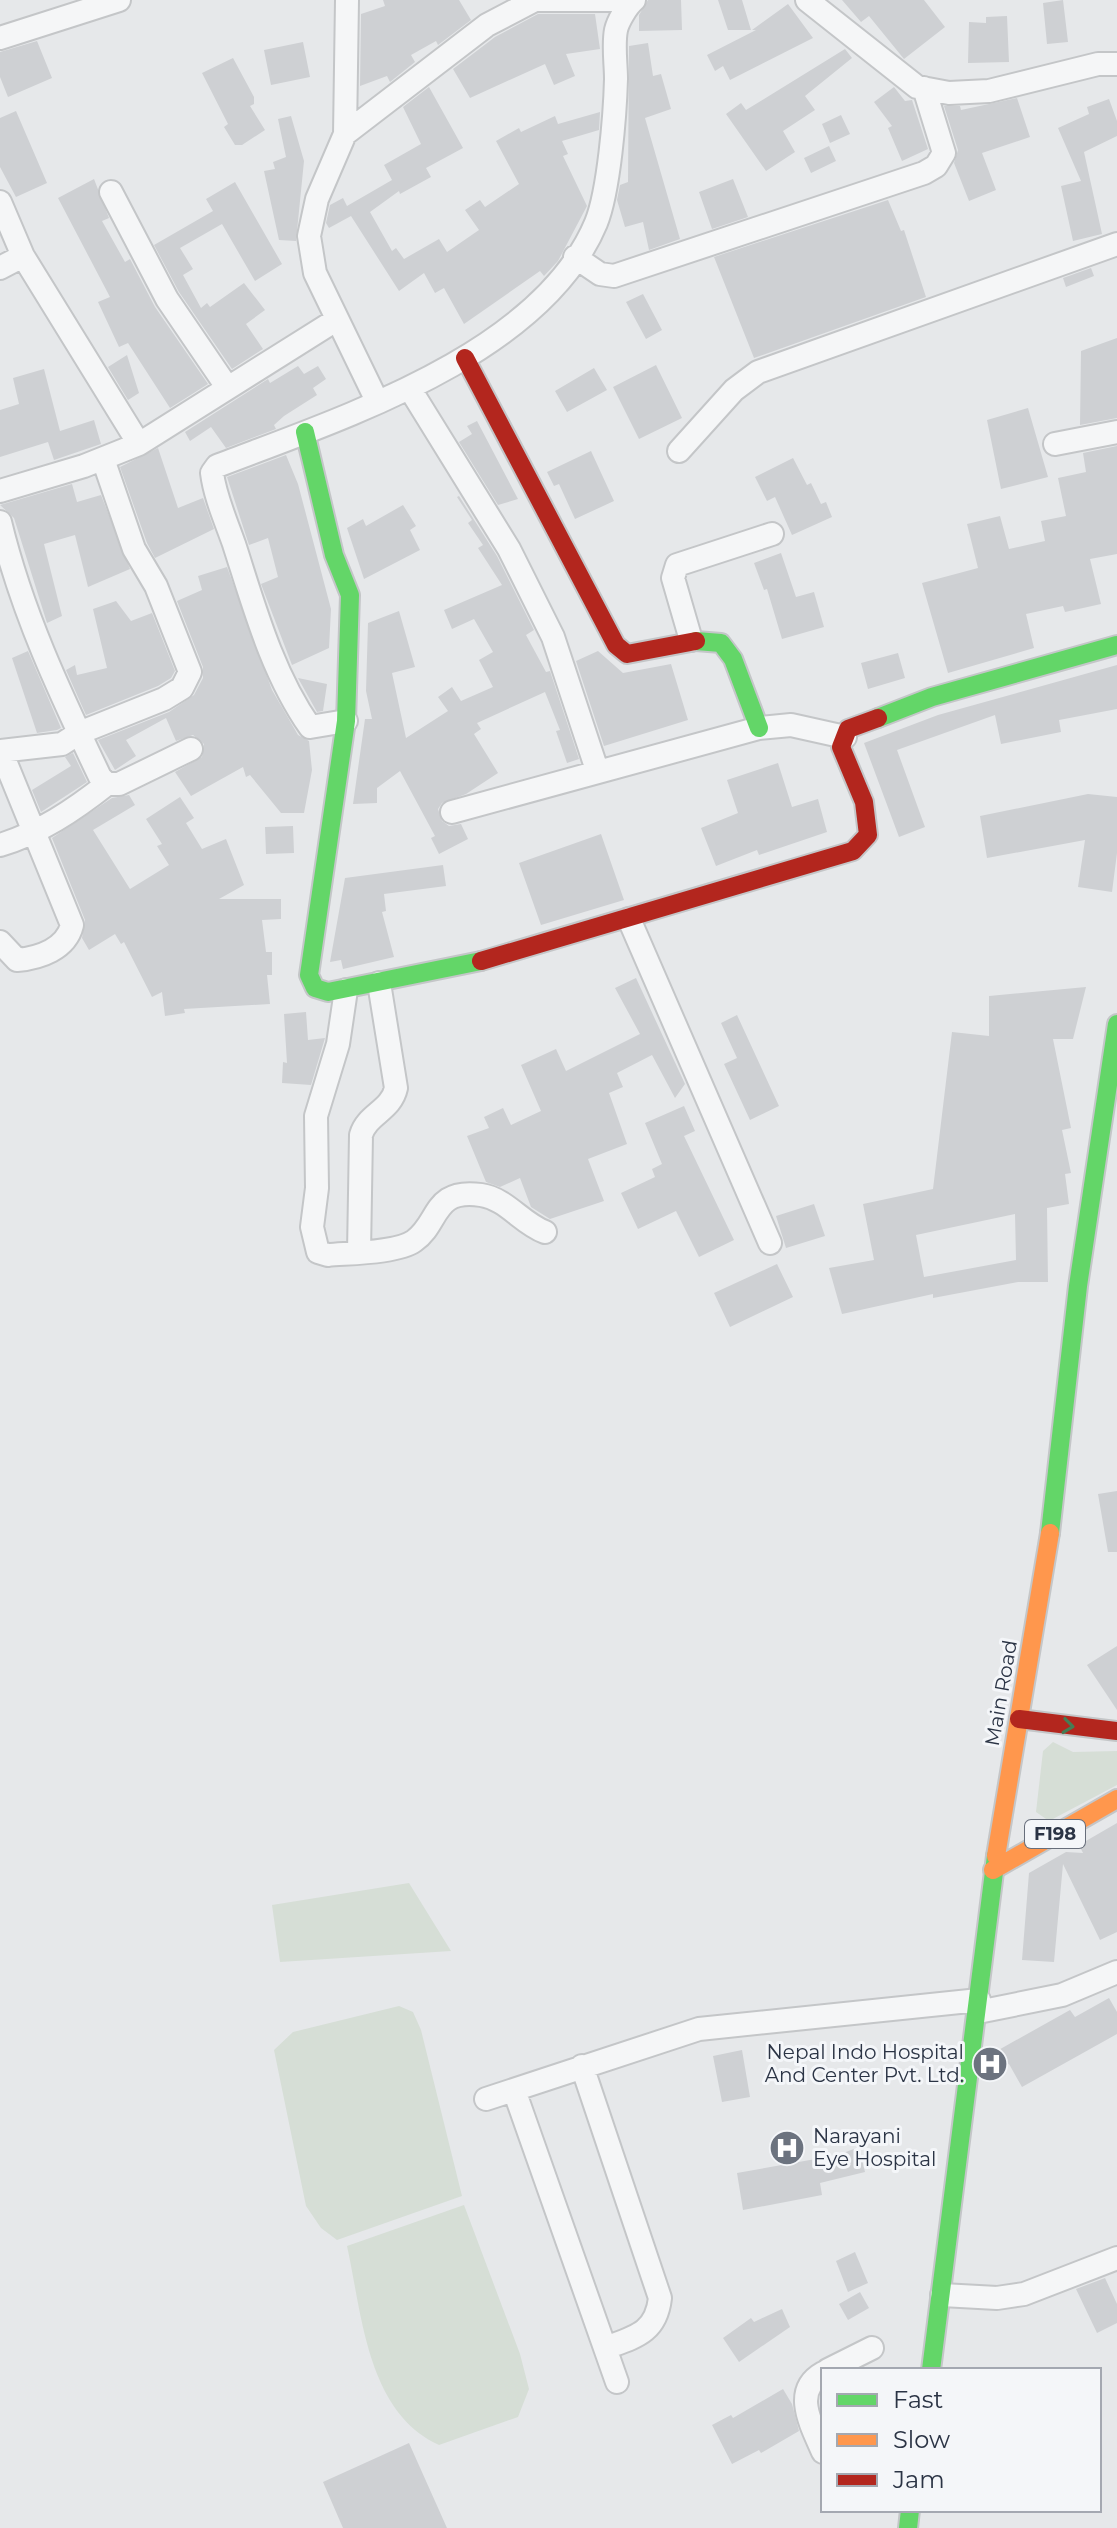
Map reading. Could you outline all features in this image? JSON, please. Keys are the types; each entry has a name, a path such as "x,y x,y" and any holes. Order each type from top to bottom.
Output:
{"street":[{"path":"0,38 119,0"},
{"path":"347,0 345,134 317,199 309,236 315,273 377,401"},
{"path":"346,721 310,727 297,709 260,621 212,477 217,466 410,389 465,358 513,323 564,275 596,222 608,161 616,83 616,29 632,1 522,0"},
{"path":"808,0 917,87 949,93 989,91 1098,64 1117,64"},
{"path":"345,134 487,25 533,1"},
{"path":"575,257 600,274 614,276 924,173 936,166 944,153 924,88"},
{"path":"111,192 167,299 227,387"},
{"path":"0,202 23,256 139,444"},
{"path":"679,451 734,390 758,372 1117,244"},
{"path":"0,268 23,256"},
{"path":"0,491 103,459 139,444 336,320"},
{"path":"465,358 616,645 627,654 691,640 721,643 733,659 759,728"},
{"path":"410,389 509,549 553,637 597,770"},
{"path":"305,432 334,555 350,595 346,721 309,975 315,988 328,992 501,957 853,851 868,835 864,802 841,747 848,729 932,697 1117,645"},
{"path":"1055,444 1117,432"},
{"path":"0,942 17,960 29,959 59,947 69,937 72,925 68,908 0,751 62,744 79,733 164,699 182,688 190,672 156,586 134,549 103,459"},
{"path":"0,522 7,584 107,784"},
{"path":"691,640 673,578 677,565 772,534"},
{"path":"452,812 759,728 791,725 845,737"},
{"path":"0,845 35,831 74,809 107,784 119,784 191,749"},
{"path":"629,919 770,1243"},
{"path":"359,1252 361,1135 364,1124 394,1099 396,1088 379,983"},
{"path":"346,990 338,1044 316,1116 317,1188 312,1227 318,1252 328,1255 359,1252 413,1242 438,1207 463,1194 500,1201 530,1226 545,1232"},
{"name":"Main Road","path":"931,2368 993,1870 1044,1581 1078,1286 1117,1024"},
{"path":"1019,1719 1117,1731"},
{"name":"F198","path":"993,1870 1117,1799"},
{"path":"486,2099 699,2029 978,2006 1062,1995 1117,1972"},
{"path":"582,2066 660,2298 658,2316 649,2327 637,2336 605,2348"},
{"path":"514,2090 617,2382"},
{"path":"942,2295 997,2298 1024,2294 1117,2258"},
{"path":"832,2368 872,2348"},
{"path":"821,2375 807,2387 805,2399 821,2446"}],"shaded area":[{"path":"1053,1742 1073,1752 1117,1751 1117,1785 1049,1821 1036,1812 1043,1751"},
{"path":"409,1883 451,1951 280,1962 272,1905"},
{"path":"399,2006 413,2012 421,2030 462,2196 337,2240 321,2228 306,2206 274,2050 293,2032"},
{"path":"464,2205 520,2354 529,2389 518,2417 439,2445 415,2430 396,2410 382,2385 364,2330 347,2246"}],"building":[{"path":"383,0 459,0 471,20 438,45 436,41 411,55 415,62 390,82 387,76 360,86 361,14 385,6"},
{"path":"648,0 681,0 682,30 639,31 639,15"},
{"path":"718,0 742,0 751,30 728,30"},
{"path":"842,0 924,0 945,27 904,59 869,16 861,22"},
{"path":"1063,0 1068,42 1047,44 1043,3"},
{"path":"788,4 813,38 730,80 723,66 715,71 707,55 756,30 752,30"},
{"path":"538,14 595,14 600,49 566,54 575,76 554,85 545,64 470,98 453,69 495,37"},
{"path":"1007,16 1009,62 968,63 969,22 986,23 986,17"},
{"path":"37,41 52,78 8,97 0,77 0,52"},
{"path":"303,42 310,77 271,85 264,50"},
{"path":"648,43 653,76 661,74 671,109 645,118 680,239 649,250 643,222 625,227 617,200 620,185 628,182 629,46"},
{"path":"845,49 852,58 805,96 815,110 783,131 795,152 766,171 726,114 741,103 746,110"},
{"path":"233,58 254,97 254,104 250,106 265,130 242,145 235,145 224,127 228,124 202,73"},
{"path":"429,87 463,148 426,168 431,177 400,194 399,191 370,212 392,251 396,248 404,259 439,239 447,252 479,230 465,210 480,200 485,207 519,184 496,141 519,128 521,132 555,116 558,124 600,112 599,130 562,141 568,154 563,156 587,206 558,261 544,276 540,271 464,324 444,288 435,293 424,273 399,291 351,216 329,228 326,223 330,205 343,198 347,206 392,180 384,165 421,144 403,107"},
{"path":"894,87 905,101 912,100 928,149 902,161 888,128 892,126 874,102"},
{"path":"1017,98 1030,137 982,153 996,190 969,201 954,163 958,150 944,106 960,106 961,110"},
{"path":"1109,99 1117,121 1117,136 1084,152 1102,234 1073,241 1061,186 1081,181 1058,128 1089,114 1087,107"},
{"path":"16,111 47,183 16,197 0,167 0,118"},
{"path":"841,115 850,134 830,143 822,124"},
{"path":"291,116 304,161 296,241 279,240 264,171 275,169 273,162 286,157 278,119"},
{"path":"829,146 836,161 811,173 804,158"},
{"path":"94,179 109,218 102,221 125,262 130,259 155,307 208,384 170,408 128,343 119,347 98,302 110,297 58,198"},
{"path":"733,179 748,217 712,229 699,192"},
{"path":"235,182 282,264 255,281 222,224 180,248 193,269 183,275 201,308 207,303 210,307 244,283 265,310 246,324 263,349 232,369 179,292 154,245 213,211 206,199"},
{"path":"888,200 901,231 904,230 926,297 754,358 714,257"},
{"path":"1091,268 1094,276 1066,287 1063,278"},
{"path":"643,294 662,330 646,339 626,302"},
{"path":"1117,338 1117,418 1080,425 1081,351"},
{"path":"127,355 139,393 128,400 108,367"},
{"path":"656,365 682,418 639,439 613,387"},
{"path":"298,366 304,374 318,366 326,379 313,388 317,395 284,416 274,425 276,429 226,448 211,427 190,441 185,432 268,379 270,383"},
{"path":"594,368 607,390 567,412 555,391"},
{"path":"44,369 60,431 94,420 101,444 54,460 48,442 0,457 0,410 19,404 13,378"},
{"path":"1028,408 1048,477 1001,489 987,420"},
{"path":"477,421 518,499 498,505 459,442 472,434 467,426"},
{"path":"1117,446 1117,554 1090,559 1101,604 1065,612 1063,606 1026,614 1034,648 948,673 922,583 978,568 967,524 1000,516 1009,549 1045,541 1041,521 1066,516 1058,478 1086,472 1083,453"},
{"path":"158,448 178,508 203,498 214,529 155,558 120,467"},
{"path":"591,451 614,501 575,519 559,484 554,486 547,472"},
{"path":"286,455 298,484 331,609 329,648 292,665 261,584 278,577 268,538 249,545 227,477"},
{"path":"793,458 821,504 826,502 832,517 792,535 775,497 767,501 755,477"},
{"path":"72,484 77,502 101,495 130,569 88,587 75,535 44,544 62,616 47,623 14,518 0,505"},
{"path":"459,496 497,556 534,630 526,635 546,672 550,671 579,759 567,763 556,731 560,730 545,692 477,723 481,729 474,734 498,773 466,794 442,803 438,809 442,821 449,826 461,824 468,839 439,854 431,838 435,836 400,771 377,788 377,803 353,804 365,719 372,719 366,691 368,623 399,611 415,667 392,673 406,738 448,711 438,697 452,687 461,701 493,687 479,660 493,652 474,619 452,629 444,610 502,585 478,548 483,545 468,523 472,520"},
{"path":"403,505 416,526 410,530 420,550 364,579 347,528 363,519 366,526"},
{"path":"781,553 796,597 814,592 824,627 782,639 767,589 764,590 754,563"},
{"path":"227,567 272,690 298,735 309,741 312,770 304,813 281,813 250,775 246,777 243,767 191,796 175,772 202,757 204,744 193,735 176,741 166,718 126,740 136,756 115,770 98,740 169,712 194,695 203,678 203,667 177,601 202,590 198,576"},
{"path":"116,601 131,621 152,613 175,671 171,678 158,686 86,715 66,670 75,665 77,675 107,668 93,609"},
{"path":"28,651 61,728 57,730 37,733 12,658"},
{"path":"598,651 623,673 671,664 688,720 604,746 576,661"},
{"path":"898,653 905,678 868,689 861,663"},
{"path":"1117,665 1117,709 1059,720 1061,732 1001,744 995,715 897,750 925,827 899,837 864,743 938,715"},
{"path":"298,678 327,684 323,711 317,712"},
{"path":"73,753 87,782 41,812 32,790 71,766 65,757"},
{"path":"778,763 792,807 818,799 827,832 759,855 757,850 716,866 701,828 738,813 727,780"},
{"path":"1088,794 1117,797 1117,853 1112,892 1078,887 1085,840 987,858 980,816"},
{"path":"129,795 135,805 93,830 130,889 169,865 157,846 162,844 146,819 180,797 194,818 186,823 202,849 226,839 244,885 219,899 281,899 281,919 262,920 266,952 272,952 272,975 267,975 270,1004 184,1009 185,1013 165,1016 162,992 152,997 124,942 121,944 115,934 89,950 82,938 85,920 52,838 112,798"},
{"path":"293,826 294,853 266,854 265,827"},
{"path":"601,834 624,900 541,925 519,863"},
{"path":"443,865 446,886 384,894 386,911 382,912 394,957 343,969 341,960 330,962 345,878"},
{"path":"636,978 685,1084 675,1098 652,1055 617,1073 623,1087 609,1093 627,1144 588,1159 604,1201 550,1219 531,1207 520,1178 500,1187 486,1182 467,1136 489,1128 484,1117 503,1108 511,1125 541,1111 521,1065 556,1049 566,1071 640,1034 615,988"},
{"path":"1086,987 1073,1039 1053,1039 1071,1128 1062,1130 1071,1173 1065,1174 1069,1204 1047,1208 1048,1282 1018,1282 933,1298 933,1294 842,1314 829,1268 874,1260 863,1204 933,1189 952,1032 989,1036 989,996","holes":["1015,1214 1016,1260 924,1277 916,1235"]},
{"path":"306,1012 308,1040 325,1038 311,1085 282,1083 283,1062 287,1063 284,1014"},
{"path":"737,1015 779,1106 750,1120 724,1064 737,1058 721,1023"},
{"path":"684,1106 695,1131 684,1136 734,1240 699,1257 676,1211 638,1229 621,1193 655,1177 652,1169 662,1164 645,1123"},
{"path":"814,1204 825,1236 786,1248 776,1216"},
{"path":"777,1264 793,1297 730,1327 714,1293"},
{"path":"1117,1491 1117,1552 1108,1552 1098,1494"},
{"path":"1117,1646 1117,1710 1087,1665"},
{"path":"1117,1823 1117,1932 1100,1940 1063,1864 1054,1962 1022,1960 1029,1873 1066,1852 1083,1853 1079,1845"},
{"path":"1109,1998 1117,2012 1117,2034 1022,2087 1009,2064 1003,2067 995,2052 1070,2010 1075,2017"},
{"path":"742,2050 750,2097 722,2102 713,2056"},
{"path":"859,2147 865,2172 820,2183 822,2195 743,2210 737,2173 838,2155"},
{"path":"855,2252 868,2283 848,2292 836,2261"},
{"path":"1105,2278 1117,2304 1117,2323 1097,2333 1076,2289"},
{"path":"860,2292 869,2308 848,2320 839,2304"},
{"path":"782,2309 790,2327 739,2362 723,2338 751,2318 754,2322"},
{"path":"783,2389 792,2404 799,2431 761,2453 759,2450 732,2464 712,2425 731,2415 733,2418"},
{"path":"409,2443 447,2528 343,2528 323,2482"}],"traffic: fast":[{"path":"305,432 334,555 350,595 346,721 309,975 315,988 328,992 481,961"},
{"path":"696,641 721,643 733,659 759,728"},
{"path":"878,718 932,697 1117,645"},
{"path":"1050,1533 1078,1286 1117,1024"},
{"path":"931,2368 996,1856"},
{"path":"908,2528 910,2512"}],"traffic: slow":[{"path":"996,1856 1050,1533"},
{"path":"993,1870 1117,1799"}],"traffic: jam":[{"path":"465,358 616,645 627,654 696,641"},
{"path":"481,961 853,851 868,835 864,802 841,747 848,729 878,718"},
{"path":"1019,1719 1117,1731"}],"place":[{"name":"Nepal Indo Hospital And Center Pvt. Ltd.","path":"990,2064"},
{"name":"Narayani Eye Hospital","path":"787,2148"}]}
